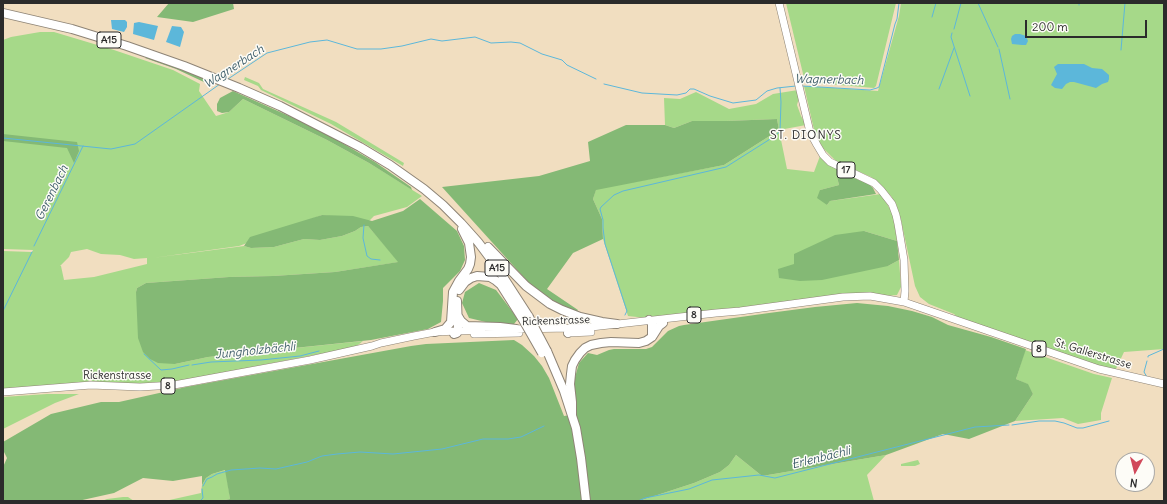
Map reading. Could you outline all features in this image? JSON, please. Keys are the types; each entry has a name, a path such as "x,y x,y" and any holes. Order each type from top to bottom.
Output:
{"highway":[{"name":"A15","path":"3,13 103,38 157,56 238,88 299,115 371,153 412,180 434,197 461,223 496,266 559,378 572,415 582,458 586,501"},
{"path":"451,212 466,236 469,243 471,257 468,269 454,287 451,304 455,314 467,326 500,326 516,329"},
{"path":"461,223 471,228 497,258 526,286 550,304 572,315 589,320 617,324"},
{"path":"457,333 454,328 457,296 461,286 470,278 477,276 484,276 495,280 525,317"},
{"path":"435,332 449,326 455,314"},
{"path":"570,330 574,323 572,315"},
{"path":"650,322 653,331 652,337"},
{"path":"572,415 570,384 572,366 574,360 580,353 585,348 596,344 611,342 639,343 646,341 652,337 659,326 663,323"}],"main road":[{"name":"17","path":"779,3 810,132 816,145 830,162 874,183 892,204 897,220 904,260 904,302"},
{"name":"Rickenstrasse","path":"372,346 381,347 457,333 516,329 570,330 584,332 716,312 740,311 854,296 870,296 904,302"},
{"name":"St. Gallerstrasse","path":"904,302 1099,369 1164,384"},
{"name":"Rickenstrasse","path":"3,392 91,385 155,387 174,385 310,360 435,332 457,333 570,330 617,324 650,322 663,323 729,314 740,311"}],"green space":[{"path":"169,3 233,3 234,9 193,22 157,17"},
{"path":"786,3 896,3 876,86 874,88 805,82"},
{"path":"901,3 1164,3 1164,349 1124,352 1114,373 957,317 954,314 929,304 920,297 915,286 901,220 896,204 879,183 871,177 837,162 823,148 815,134 804,86 878,91 899,16"},
{"path":"40,32 54,32 173,70 200,84 199,91 216,116 229,112 243,99 327,140 369,163 422,196 407,207 374,216 369,221 322,215 239,246 152,258 244,246 251,248 274,247 304,239 320,240 342,236 361,227 368,226 399,262 335,272 146,283 137,288 136,292 175,364 208,357 363,341 351,348 173,382 116,384 92,382 85,367 90,383 3,392 3,311 6,305 3,310 3,251 32,252 33,250 3,249 3,40 11,37","holes":["87,249 101,254 120,255 134,259 147,258 147,264 94,277 64,280 60,266 69,257 71,252"]},
{"path":"147,57 211,82 206,83 176,69 145,58"},
{"path":"245,77 259,83 263,89 336,122 404,163 403,166 331,124 261,90 258,86 244,80"},
{"path":"798,90 800,94 797,105 806,125 779,130 777,119 692,121 674,128 665,125 664,98 680,99 696,92 729,109 756,104 773,94"},
{"path":"233,91 316,128 375,162 411,187 412,190 369,163 327,140 243,99 229,112 222,113 217,111 217,104 220,98"},
{"path":"777,119 779,130 724,165 596,190 593,199 602,219 603,239 573,253 547,289 578,310 576,313 542,295 529,283 442,187 539,176 590,161 588,142 626,125 665,125 674,128 692,121"},
{"path":"779,130 787,169 814,172 820,156 842,173 837,177 839,185 820,190 827,205 830,201 881,194 893,214 897,241 864,231 888,266 899,260 901,287 897,295 646,318 628,316 603,239 602,219 593,199 596,189 724,165"},
{"path":"3,134 77,142 79,151 74,163 67,148 3,141"},
{"path":"842,173 869,184 876,194 830,201 827,205 817,198 820,190 839,185 837,177"},
{"path":"420,199 457,231 464,246 465,260 460,271 443,288 441,322 428,329 371,340 208,357 175,364 158,363 150,359 143,352 138,338 136,292 137,288 146,283 335,272 398,262 368,226 361,227 342,236 320,240 304,239 274,247 251,248 244,246 250,237 322,215 353,216 372,221 403,211"},
{"path":"864,231 897,241 899,260 888,266 822,280 800,281 779,278 778,269 794,264 794,254 835,235"},
{"path":"479,283 496,290 518,319 514,324 490,323 469,318 462,303 465,292"},
{"path":"857,303 888,306 912,311 932,317 948,325 1026,349 1016,379 1028,384 1033,394 1015,421 969,439 943,434 886,455 762,476 736,455 729,465 720,472 694,483 639,501 220,501 230,499 225,470 212,474 206,478 202,485 202,476 173,481 143,478 114,493 78,501 3,501 3,467 7,458 3,450 3,442 51,414 101,402 119,402 186,387 411,346 514,340 534,356 542,366 549,378 564,416 577,414 574,381 579,363 588,353 597,355 614,349 646,349 652,347 668,331 684,325 815,307"},
{"path":"1025,350 1094,374 1112,378 1101,413 1101,420 1078,424 1063,418 1015,421 1033,394 1027,384 1016,379"},
{"path":"47,394 79,394 55,403 3,429 3,397"},
{"path":"736,455 762,476 886,455 867,475 874,501 639,501 694,483 720,472 729,465"},
{"path":"918,460 920,464 915,466 901,466 901,464"},
{"path":"226,470 230,499 220,501 165,501 201,493 202,485 206,478 212,474"},
{"path":"128,497 134,501 102,501 107,499"}],"water":[{"path":"111,20 125,20 127,22 127,27 124,32 112,29"},
{"path":"139,22 158,26 154,40 133,34 134,23"},
{"path":"172,26 181,27 184,32 180,47 166,42"},
{"path":"1015,34 1026,36 1028,41 1026,45 1012,44 1011,39"},
{"path":"1058,64 1084,64 1092,68 1102,69 1109,75 1109,79 1108,82 1096,88 1070,82 1062,89 1055,88 1051,85 1057,74 1054,67"}],"waterway":[{"name":"Wagnerbach","path":"802,86 870,90 879,87 897,19 899,3"},
{"path":"932,17 936,3"},
{"path":"954,29 961,3"},
{"path":"978,3 998,47"},
{"path":"1121,50 1125,3"},
{"path":"952,33 951,37 970,96"},
{"name":"Wagnerbach","path":"228,79 267,53 310,42 327,40 357,49 381,49 431,39 442,41 475,37 491,43 520,43 542,54 562,60 567,65 596,79"},
{"path":"939,89 954,48"},
{"path":"999,49 1010,99"},
{"name":"Wagnerbach","path":"3,138 111,149 135,144 220,84"},
{"name":"Wagnerbach","path":"604,84 642,93 677,95 686,93 690,89 694,89 733,103 756,100 767,91 777,88 796,86"},
{"path":"625,315 627,311 605,244 603,220 600,209 601,207 614,195 623,191 726,167 775,136 780,131 780,88"},
{"name":"Gerenbach","path":"34,246 83,146"},
{"path":"364,225 363,238 367,256 371,259 380,260"},
{"name":"Gerenbach","path":"3,311 32,252"},
{"name":"Erlenbächli","path":"1148,357 1164,349"},
{"name":"Jungholzbächli","path":"192,365 211,362 261,360 300,356 319,351"},
{"name":"Jungholzbächli","path":"144,354 161,370 189,365"},
{"name":"Erlenbächli","path":"1147,361 1144,372 1147,377"},
{"name":"Erlenbächli","path":"1012,425 1039,421 1055,421 1077,428 1083,428 1109,421"},
{"name":"Erlenbächli","path":"638,501 645,498 689,489 712,480 759,475 775,478 975,427 1009,425"},
{"path":"203,486 207,479 231,470 260,468 276,469 307,462 322,456 337,454 360,452 393,454 442,449 483,439 508,439 521,437 544,426"},
{"path":"200,501 203,498 202,489"}],"district":[{"name":"ST. DIONYS","path":"806,136"}]}
